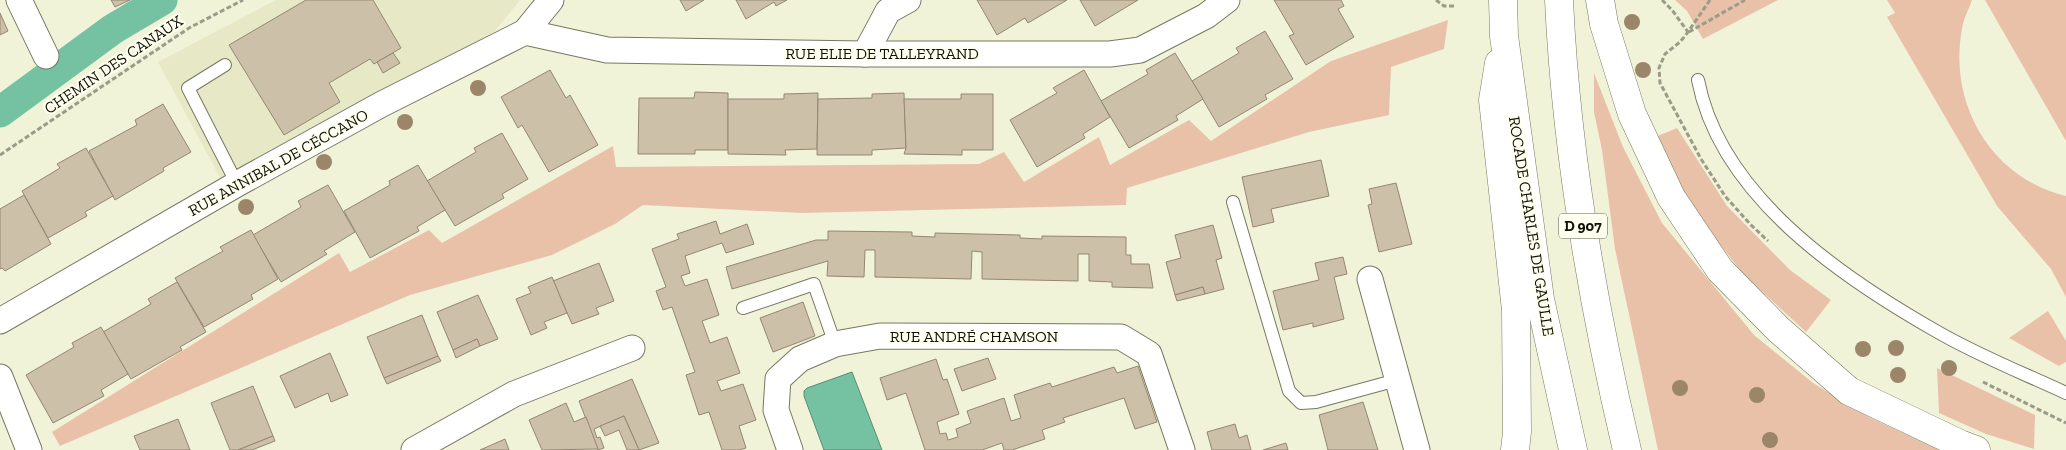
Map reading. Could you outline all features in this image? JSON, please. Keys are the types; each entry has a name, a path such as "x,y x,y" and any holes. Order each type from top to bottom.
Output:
{"highway":[{"name":"ROCADE CHARLES DE GAULLE","path":"1503,0 1504,36 1540,299 1573,450"},
{"name":"D 907","path":"1559,0 1562,66 1588,265 1627,450"},
{"path":"1600,0 1604,24 1632,114 1670,197 1720,270 1778,329 1849,391 1976,450"},
{"path":"1504,36 1493,100 1516,310 1517,432 1514,450"}],"street":[{"path":"19,0 46,56"},
{"name":"RUE ANNIBAL DE CÉCCANO","path":"0,321 237,184 382,104 525,32 551,0"},
{"path":"865,54 888,11 908,0"},
{"name":"RUE ELIE DE TALLEYRAND","path":"525,32 607,50 865,54 1110,54 1140,50 1206,16 1227,0"},
{"path":"1370,278 1417,450"},
{"name":"RUE ANDRÉ CHAMSON","path":"790,450 776,410 778,379 800,359 836,344 880,336 1122,337 1149,354 1182,450"},
{"path":"414,450 514,394 632,348"},
{"path":"0,377 29,450"}],"lane":[{"path":"225,66 188,88 237,184"},
{"path":"1698,80 1702,103 1719,139 1740,175 1767,208 1829,262 1937,332 2066,393"},
{"path":"1233,202 1290,391 1301,403 1316,402 1397,380"},
{"path":"743,308 814,284 836,344"}],"path":[{"name":"CHEMIN DES CANAUX","path":"0,155 189,28 243,0"},
{"path":"1436,0 1444,6 1456,6"},
{"path":"1662,0 1688,32"},
{"path":"1688,32 1710,0"},
{"path":"1688,32 1745,0"}],"shaded area":[{"path":"276,0 520,0 495,31 224,185 158,62"},
{"path":"1675,0 1778,0 1703,39 1687,11"},
{"path":"1887,0 1972,0 1963,25 1959,57 1962,84 1969,110 1981,134 1996,155 2016,173 2039,187 2066,196 2066,297 2051,269 1997,206 1887,17 1895,13"},
{"path":"1985,0 2066,0 2066,141"},
{"path":"1448,20 1444,49 1391,67 1389,115 1309,132 1127,188 1126,205 801,213 643,205 615,224 552,255 410,295 60,446 52,432 339,253 350,272 429,230 442,243 613,146 616,167 979,164 1004,152 1024,182 1099,137 1110,165 1189,120 1211,141 1331,61"},
{"path":"1594,73 1623,147 1662,223 1754,335 1813,383 1871,418 1939,450 1658,450 1615,249 1602,150 1594,112"},
{"path":"1677,128 1727,206 1790,270 1831,300 1806,332 1744,275 1687,202 1653,138"},
{"path":"2048,311 2066,341 2066,362 2059,366 2009,338"},
{"path":"1937,368 2035,415 2034,449 1986,434 1939,413"},
{"path":"852,372 882,450 824,450 804,396 804,391 807,388"}],"building":[{"path":"111,0 130,0 115,7"},
{"path":"306,0 373,0 401,48 374,64 370,59 329,83 340,102 284,135 229,45"},
{"path":"680,0 704,0 686,11"},
{"path":"736,0 787,0 776,6 774,2 746,19"},
{"path":"977,0 1067,0 1028,23 1025,18 997,35"},
{"path":"1080,0 1138,0 1095,26"},
{"path":"1274,0 1341,0 1344,6 1338,9 1354,37 1306,65 1289,36 1294,34"},
{"path":"0,13 8,31 0,35"},
{"path":"1265,31 1293,79 1265,95 1267,99 1219,127 1192,81 1239,53 1236,48"},
{"path":"393,53 400,63 383,73 377,62"},
{"path":"1175,53 1203,99 1176,116 1178,120 1129,148 1101,101 1148,74 1146,70"},
{"path":"550,70 566,98 570,95 598,145 549,172 522,125 518,128 501,97"},
{"path":"1084,70 1110,117 1083,134 1085,138 1037,167 1010,120 1057,93 1053,88"},
{"path":"695,92 728,93 728,150 695,150 695,154 638,154 639,98 694,98"},
{"path":"818,93 817,149 785,150 786,155 728,154 728,99 784,99 784,94"},
{"path":"904,93 906,148 872,150 872,155 817,155 818,99 872,98 872,94"},
{"path":"961,94 993,94 993,150 962,150 962,155 904,154 906,148 904,99 961,99"},
{"path":"163,104 191,152 163,168 164,171 115,200 89,151 137,125 135,120"},
{"path":"502,133 528,179 502,194 504,198 455,226 427,181 476,152 474,148"},
{"path":"86,148 113,196 85,212 87,216 48,238 22,191 60,168 57,164"},
{"path":"1321,160 1329,196 1271,209 1274,222 1253,227 1242,177"},
{"path":"418,165 445,210 417,227 419,231 370,258 344,211 390,185 389,181"},
{"path":"1396,183 1412,244 1379,252 1368,205 1372,204 1369,189"},
{"path":"328,185 355,232 324,251 327,254 281,282 253,235 301,207 298,201"},
{"path":"24,195 51,244 5,271 2,268 0,269 0,209"},
{"path":"716,221 720,234 747,224 754,244 726,253 722,243 685,256 690,273 681,276 685,286 707,279 719,315 702,321 710,343 727,337 740,373 717,381 721,391 743,384 756,420 739,426 746,448 739,450 722,450 709,412 699,415 686,375 695,372 672,307 663,310 656,291 666,287 652,249 679,239 677,234"},
{"path":"1213,225 1222,258 1216,260 1224,289 1205,294 1203,287 1175,295 1166,262 1181,258 1175,235"},
{"path":"251,230 278,279 251,295 253,299 204,327 175,278 223,251 220,247"},
{"path":"828,231 912,232 912,236 935,237 935,233 1020,235 1020,238 1042,239 1042,236 1126,237 1126,255 1131,255 1131,264 1149,264 1153,288 1112,287 1112,282 1089,281 1089,254 1078,254 1078,281 982,279 982,252 972,251 971,279 875,277 875,250 865,250 864,277 827,276 828,261 732,289 726,267 816,240 828,240"},
{"path":"1343,257 1347,274 1334,277 1344,319 1313,327 1313,323 1283,330 1273,291 1319,280 1315,263"},
{"path":"599,263 614,301 596,308 599,314 572,324 553,281"},
{"path":"552,277 567,313 544,322 547,328 531,335 516,299 531,293 528,287"},
{"path":"177,282 206,332 180,347 182,350 131,379 103,332 151,304 148,299"},
{"path":"1203,287 1205,294 1177,301 1175,295"},
{"path":"478,295 498,339 480,346 477,339 453,350 437,312"},
{"path":"803,302 815,336 773,352 760,318"},
{"path":"422,315 438,356 384,378 367,337"},
{"path":"101,327 128,374 101,390 104,396 53,423 26,375 74,347 72,343"},
{"path":"477,339 480,346 456,358 453,350"},
{"path":"330,353 348,395 331,402 328,393 295,408 280,376"},
{"path":"438,356 441,361 387,384 384,378"},
{"path":"988,358 996,379 962,391 954,369"},
{"path":"936,359 943,380 947,379 959,414 937,422 940,434 946,433 948,440 958,437 956,429 971,423 967,411 1004,398 1011,421 1021,418 1014,395 1050,383 1052,387 1114,367 1117,373 1138,366 1157,422 1135,429 1124,398 1063,418 1065,422 1042,430 1045,439 1012,450 1004,450 1002,443 982,450 925,450 906,393 887,400 880,378"},
{"path":"632,379 659,443 639,450 624,416 594,429 597,438 600,437 604,448 598,450 579,401"},
{"path":"253,386 273,436 238,450 230,450 211,403"},
{"path":"1363,402 1378,450 1328,450 1319,415"},
{"path":"566,403 574,422 586,417 598,449 542,450 529,420"},
{"path":"624,416 639,450 627,450 619,430 605,436 600,426"},
{"path":"178,419 190,450 140,450 134,436"},
{"path":"1235,424 1239,438 1247,435 1251,450 1212,450 1207,432"},
{"path":"273,436 275,441 252,450 238,450"},
{"path":"505,439 509,450 480,450"},
{"path":"1286,443 1288,450 1263,450"}],"waterway":[{"path":"0,112 113,29 162,0"}]}
